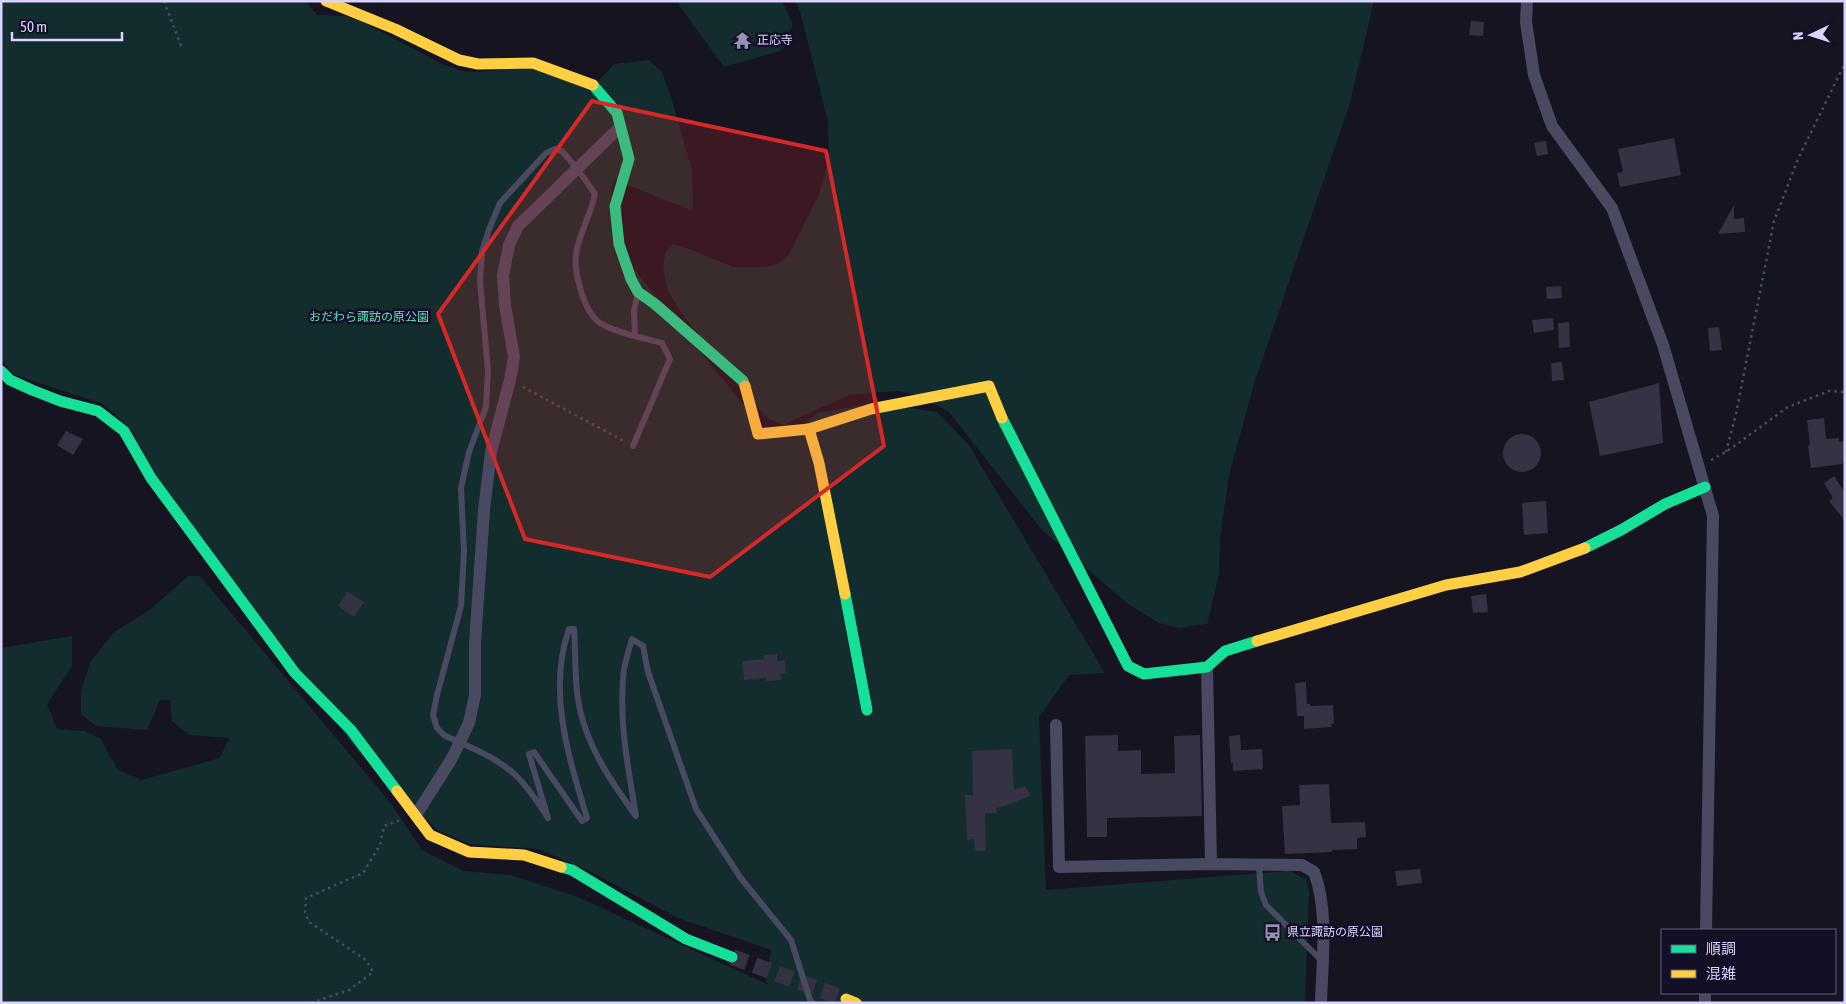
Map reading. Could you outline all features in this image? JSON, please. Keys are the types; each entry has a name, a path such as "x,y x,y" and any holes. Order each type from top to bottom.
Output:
{"street":[{"path":"326,1 395,29 459,60 478,64 533,63 594,86 617,113 629,159 615,206 619,244 631,279 638,292 655,304 743,381 758,434 809,429 871,409 989,386 1001,416 1128,666 1144,674 1207,666 1225,651 1446,585 1520,572 1583,548 1621,530 1665,504 1704,487"},
{"path":"1527,1 1526,22 1534,75 1552,126 1612,208 1663,345 1713,516 1706,929"},
{"path":"416,815 451,760 469,722 475,695 475,644 484,510 491,452 510,380 514,357 505,305 503,276 509,245 518,226 620,126"},
{"path":"1,371 10,380 32,390 60,401 98,411 124,430 151,478 295,673 351,730 430,835 469,852 524,855 572,870 686,939 732,957"},
{"path":"809,429 819,463 867,710"},
{"path":"1207,666 1211,864"},
{"path":"1056,725 1059,867 1211,864 1302,865 1314,872 1320,888 1321,1003"}],"lane":[{"path":"633,446 670,359 662,343 635,336 599,322 584,301 576,276 576,250 593,207 595,194 562,151 554,148 546,153 500,203 482,252 480,280 488,371 486,407 469,452 461,488 464,552 461,606 433,715 437,728 444,735 510,769 530,789 548,818 529,754 534,752 582,821 587,818 574,776 561,716 560,666 563,646 569,630 574,629 576,678 581,713 591,745 608,777 636,816 625,748 622,707 624,668 632,639 638,642 643,646 648,672 696,809 740,877 791,940 810,1000 813,1003"},
{"path":"635,336 634,311 638,292"},
{"path":"1259,866 1260,892 1266,905 1322,962"}],"path":[{"path":"164,1 182,49"},
{"path":"1726,452 1736,414 1774,221 1798,159 1845,63"},
{"path":"510,380 633,446"},
{"path":"1698,466 1726,452 1788,407 1829,391 1845,392"},
{"path":"311,1003 349,990 373,972 366,960 309,922 305,912 306,898 363,873 380,845 384,826 416,815"}],"highlighted area":[{"path":"592,101 826,151 884,446 710,577 525,539 438,314"}],"green space":[{"name":"おだわら諏訪の原公園","path":"1,1 305,1 317,15 352,16 442,64 462,71 536,70 592,88 614,64 649,60 662,72 674,107 692,171 693,211 615,180 609,210 629,263 768,435 797,430 817,413 876,403 937,412 968,444 1105,673 1069,675 1039,717 1046,890 1289,871 1306,879 1309,892 1305,1003 1,1003 1,648 72,636 72,666 47,704 57,729 84,731 100,738 118,770 141,780 220,758 229,738 189,735 172,721 170,700 160,700 147,730 96,726 81,714 81,691 91,661 113,633 151,609 188,576 200,576 389,801 422,850 464,871 511,875 578,897 769,985 766,982 771,950 678,918 591,872 538,849 469,844 437,830 355,748 152,472 131,429 103,404 15,375 1,360"},
{"name":"正応寺","path":"676,1 782,1 793,24 780,51 724,67"},
{"path":"795,1 1374,1 1350,103 1255,381 1229,475 1220,539 1219,574 1207,624 1180,628 1159,623 1128,604 1041,529 949,412 921,396 898,391 849,395 783,425 769,419 750,400 682,314 668,291 663,269 665,253 673,244 733,267 764,267 778,264 788,256 819,194 829,160 828,122 800,11"}],"building":[{"path":"1471,21 1484,22 1483,36 1469,35"},
{"path":"1674,138 1681,175 1620,187 1617,173 1623,172 1618,149"},
{"path":"1546,141 1548,154 1537,156 1534,143"},
{"path":"1734,205 1734,219 1744,218 1745,232 1718,234"},
{"path":"1561,286 1562,298 1547,299 1546,287"},
{"path":"1553,318 1554,330 1534,333 1532,320"},
{"path":"1569,322 1570,347 1559,348 1558,323"},
{"path":"1719,327 1722,350 1710,351 1708,328"},
{"path":"1562,362 1564,380 1552,381 1551,363"},
{"path":"1659,383 1663,443 1600,456 1589,402"},
{"path":"1824,418 1826,439 1839,438 1839,442 1845,441 1845,462 1842,462 1843,464 1811,468 1807,420"},
{"path":"66,431 83,439 73,455 57,445"},
{"path":"1522,434 1535,440 1541,453 1535,466 1522,472 1509,466 1503,453 1509,440"},
{"path":"1834,476 1843,490 1845,488 1845,521 1829,501 1833,498 1824,483"},
{"path":"1546,501 1548,533 1524,535 1522,503"},
{"path":"347,591 364,602 354,617 338,606"},
{"path":"1486,594 1488,612 1473,613 1471,596"},
{"path":"777,654 777,661 785,660 786,673 780,674 781,680 766,681 766,678 744,680 742,661 764,659 764,655"},
{"path":"1306,682 1307,704 1310,704 1310,706 1333,705 1334,723 1331,724 1332,727 1304,729 1304,716 1297,716 1295,683"},
{"path":"1118,735 1118,751 1141,750 1141,774 1175,773 1174,736 1200,735 1202,816 1107,818 1107,837 1087,837 1085,736"},
{"path":"1240,735 1241,750 1262,749 1263,769 1233,771 1229,736"},
{"path":"1012,749 1014,790 1025,786 1031,796 996,808 997,813 985,813 986,851 975,851 974,839 967,840 965,795 973,795 972,751"},
{"path":"1329,784 1331,823 1365,822 1366,837 1357,838 1357,849 1285,854 1282,806 1300,805 1299,785"},
{"path":"1420,869 1422,883 1397,886 1395,871"}],"tunnel":[{"path":"732,957 846,999"}],"traffic: fast":[{"path":"593,85 617,113 629,159 615,206 619,244 631,279 638,292 655,304 743,381 745,386"},
{"path":"1,371 10,380 32,390 60,401 98,411 124,431 151,478 295,673 351,730 397,791"},
{"path":"1002,418 1128,666 1144,674 1207,667 1225,651 1257,641"},
{"path":"1585,548 1621,530 1665,504 1705,487"},
{"path":"845,594 867,710"},
{"path":"561,867 572,870 686,939 732,957"}],"traffic: slow":[{"path":"326,1 395,29 459,60 478,64 533,63 593,85"},
{"path":"745,386 758,434 809,429 819,463 845,594"},
{"path":"809,429 871,409 989,386 1002,418"},
{"path":"1257,641 1446,585 1520,572 1585,548"},
{"path":"397,791 430,835 469,852 524,855 561,867"},
{"path":"846,999 856,1003"}],"place":[{"name":"正応寺","path":"743,40"},
{"name":"県立諏訪の原公園","path":"1273,932"}]}
